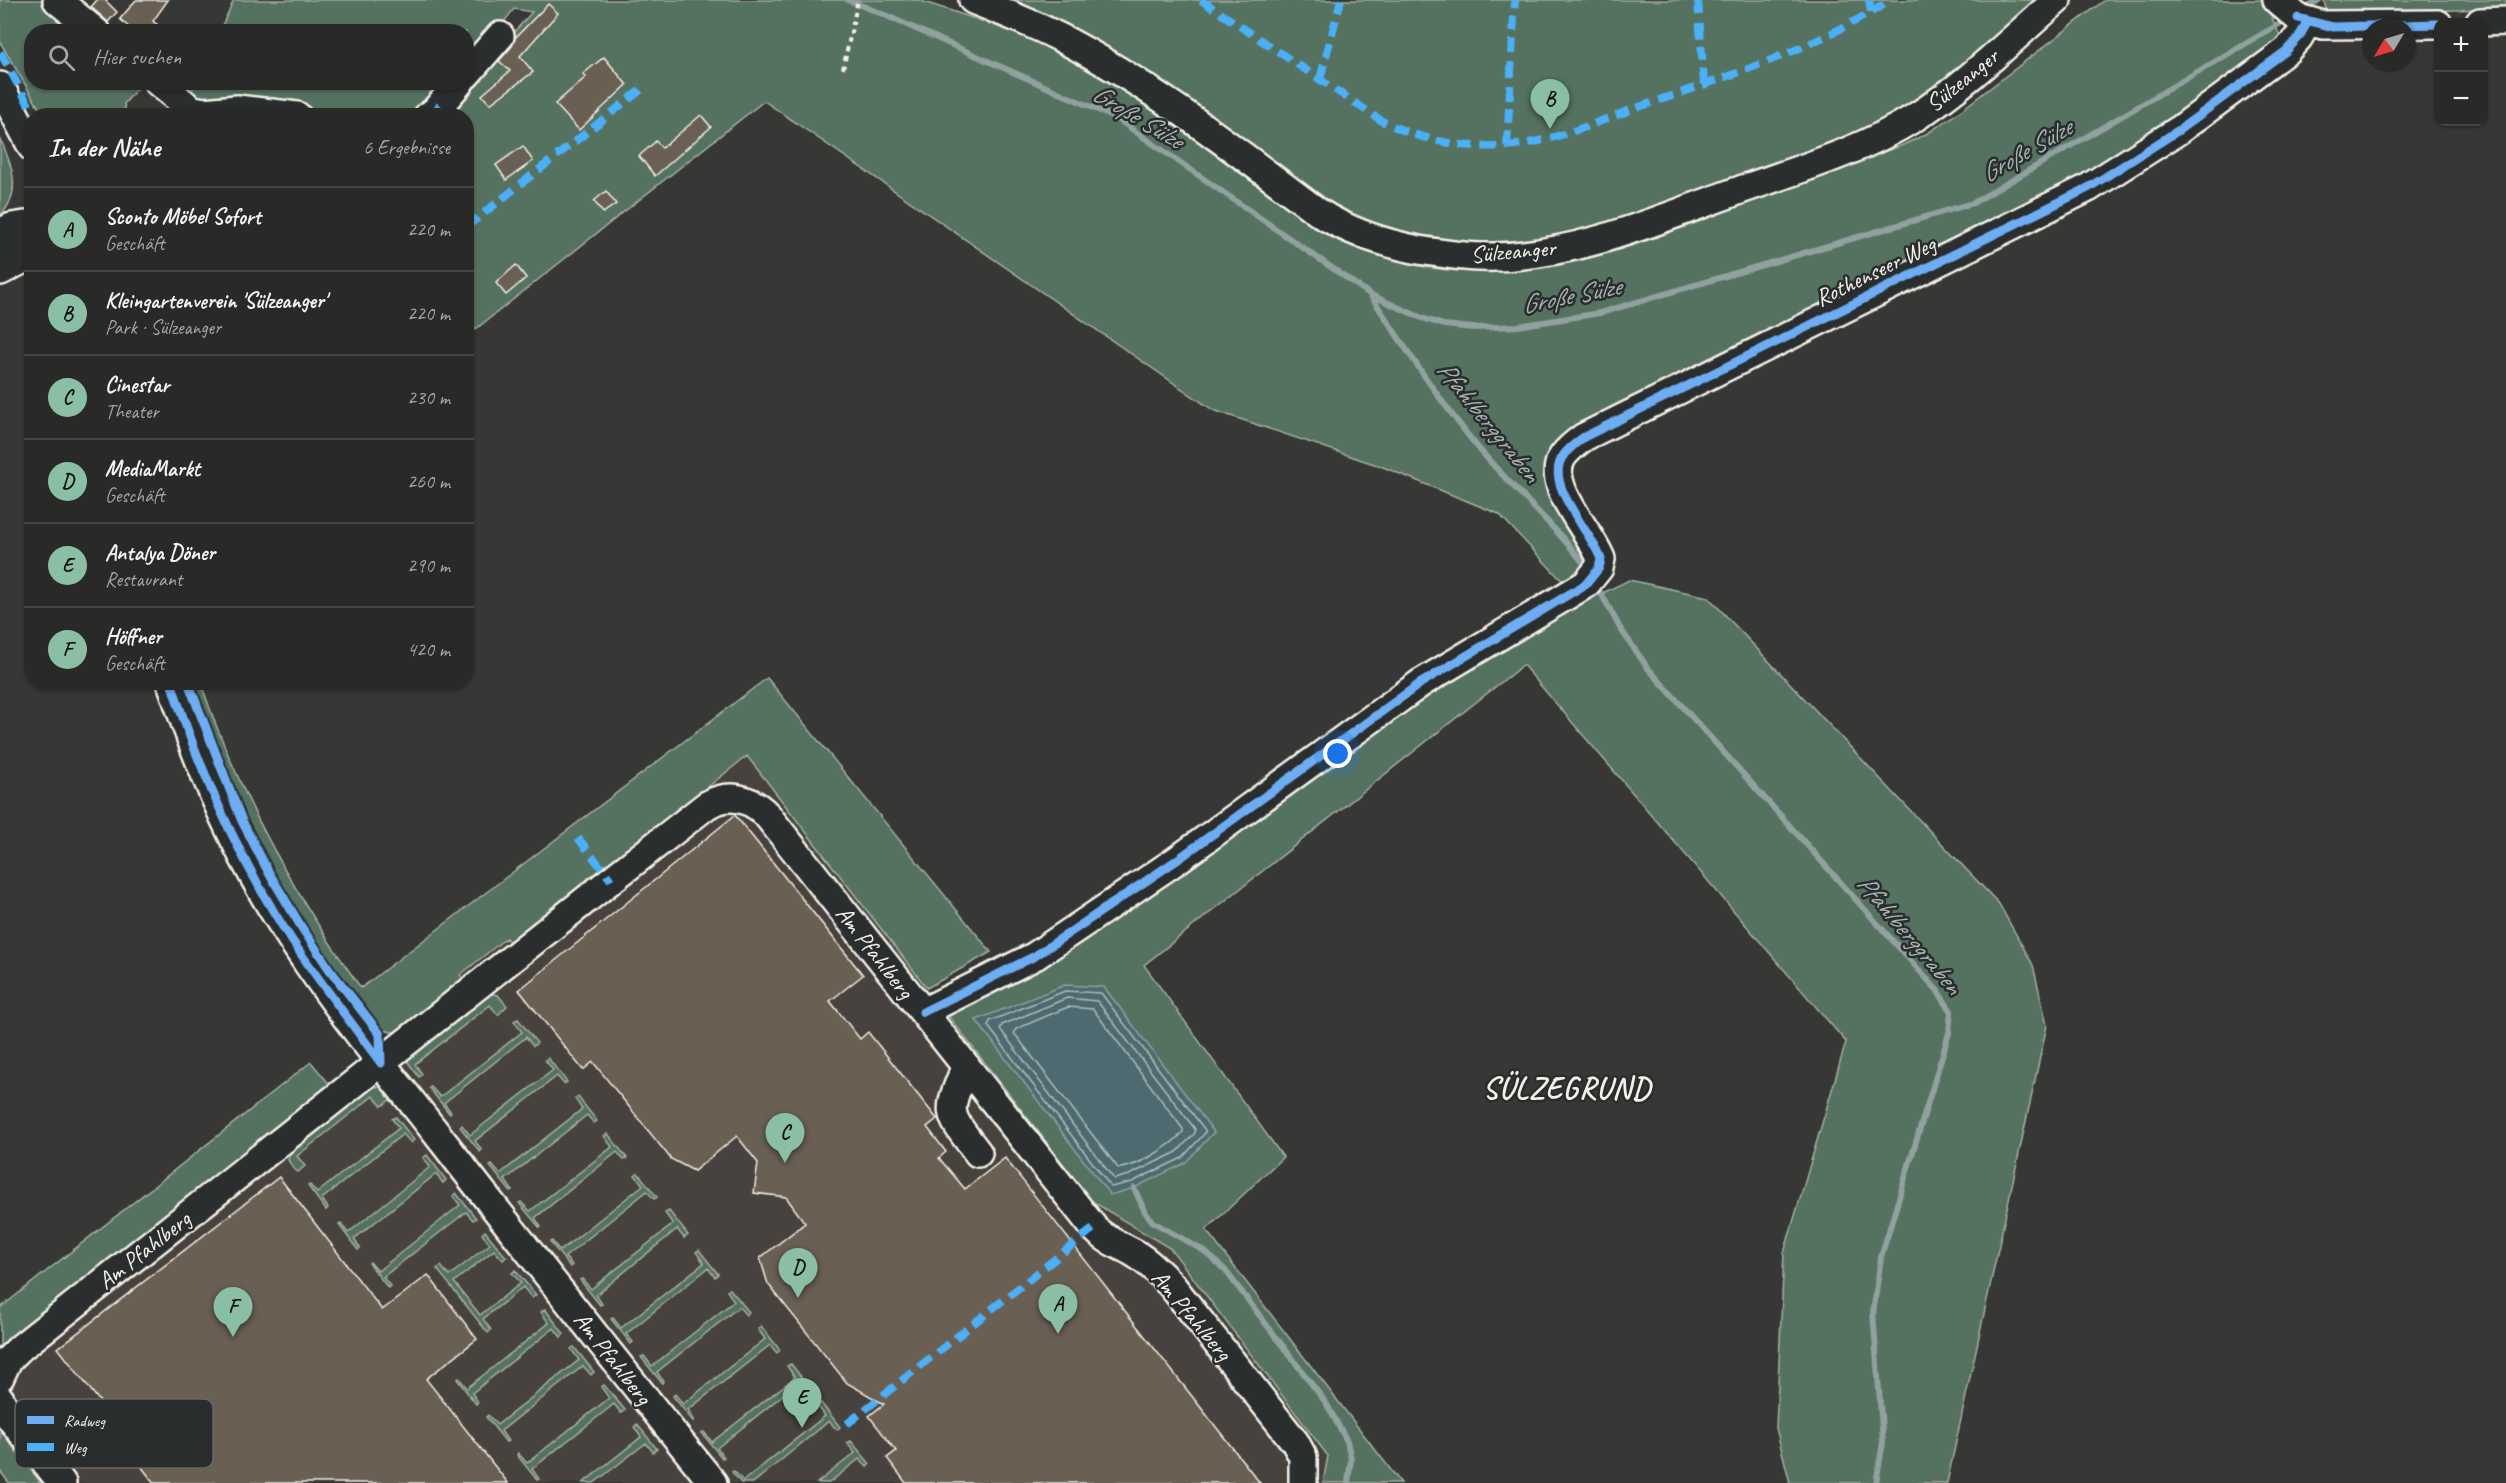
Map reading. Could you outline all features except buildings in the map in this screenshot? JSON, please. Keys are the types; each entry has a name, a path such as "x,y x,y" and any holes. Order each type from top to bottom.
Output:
{"highway":[{"path":"0,237 12,230 24,228"},
{"path":"0,268 24,255"}],"street":[{"path":"57,0 86,24"},
{"name":"Sülzeanger","path":"973,0 1042,29 1129,77 1162,98 1318,212 1344,227 1370,238 1401,246 1448,254 1497,257 1560,248 1621,232 1774,178 1897,128 1955,89 2057,0"},
{"path":"2290,10 2333,27 2434,24"},
{"name":"Rothenseer Weg","path":"923,1012 956,993 1013,968 1044,950 1187,853 1421,683 1587,583 1599,568 1601,559 1562,491 1558,473 1563,456 1584,436 2088,188 2179,129 2286,51 2299,37 2290,10"},
{"path":"2488,22 2506,21"},
{"path":"474,66 500,36"},
{"path":"0,86 24,132"},
{"path":"168,90 189,108"},
{"path":"436,108 452,90"},
{"name":"Am Pfahlberg","path":"174,690 206,777 253,876 301,954 381,1063 713,1483"},
{"name":"Am Pfahlberg","path":"0,1377 8,1360 20,1348 707,806 730,798 737,798 751,802 767,815 1094,1228 1108,1240 1152,1266 1173,1287 1295,1442 1303,1457 1303,1483"},
{"path":"966,1066 952,1100 952,1114 958,1127 978,1153"},
{"path":"0,1400 15,1424"},
{"path":"50,1468 62,1483"}],"path":[{"path":"843,69 858,0"}],"shaded area":[{"path":"747,756 1093,1202 1171,1249 1328,1456 1323,1483 41,1483 29,1468 213,1468 213,1399 15,1399 15,1449 0,1430 0,1352 464,980 460,975 506,938 511,943"}],"green space":[{"path":"0,0 47,0 76,24 24,24 24,83 0,42"},
{"path":"234,0 918,0 1031,40 1102,76 1203,141 1333,235 1369,252 1405,263 1441,269 1477,271 1550,264 1625,247 1903,145 1951,118 2105,0 2264,0 2284,45 2090,178 1551,457 1593,563 1568,587 1499,514 1383,467 1213,410 764,101 474,330 474,108 446,108 462,90 474,90 474,77 532,12 514,9 474,60 474,24 223,24"},
{"path":"990,0 2049,0 1896,121 1559,242 1445,246 1368,228"},
{"path":"2324,0 2506,0 2506,8 2327,15"},
{"path":"28,90 136,90 124,104 125,108 39,108"},
{"path":"192,90 447,90 425,108 296,108 188,99"},
{"path":"0,138 11,168 13,188 7,207 0,216"},
{"path":"1629,580 1708,597 1999,904 2033,965 2047,1025 1947,1483 1790,1483 1776,1428 1784,1253 1846,1042 1523,665 1144,965 1283,1157 1206,1230 1401,1483 1323,1483 1328,1456 1171,1249 1093,1202 946,1013 1424,693 1523,632"},
{"path":"767,678 991,952 927,988 747,756 510,943 506,938 460,975 464,980 397,1033 384,1030 369,1018 360,1006 296,911 275,875 237,800 194,690 204,690 232,764 269,842 313,916 361,988"},
{"path":"486,995 498,995 507,1006 498,1015 490,1005 415,1064 422,1074 419,1077 405,1058"},
{"path":"518,1019 537,1043 533,1046 526,1037 444,1103 451,1112 449,1113 429,1088 431,1087 440,1097 522,1032 514,1021"},
{"path":"548,1058 567,1082 564,1084 557,1076 475,1141 482,1150 480,1152 460,1127 462,1125 470,1135 553,1070 545,1060"},
{"path":"311,1062 331,1086 0,1352 0,1308"},
{"path":"369,1087 379,1087 389,1094 390,1100 382,1106 373,1096 297,1156 305,1166 298,1172 294,1169 288,1160 291,1148"},
{"path":"578,1097 597,1121 594,1123 587,1115 505,1180 512,1190 510,1191 490,1166 492,1165 500,1174 582,1109 575,1099"},
{"path":"396,1117 414,1140 411,1143 403,1134 322,1199 328,1208 326,1210 308,1186 310,1185 317,1193 399,1128 392,1119"},
{"path":"608,1134 627,1158 624,1160 617,1152 535,1218 540,1228 519,1203 521,1202 530,1211 612,1147 604,1136"},
{"path":"427,1155 446,1180 443,1183 436,1174 354,1239 360,1248 358,1250 339,1225 341,1224 348,1233 430,1167 423,1158"},
{"path":"638,1173 657,1197 654,1199 647,1191 565,1257 572,1265 570,1267 550,1242 552,1241 560,1251 643,1185 635,1175"},
{"path":"456,1193 476,1218 473,1220 466,1212 383,1277 390,1286 388,1288 369,1263 378,1271 460,1205 453,1196"},
{"path":"669,1211 688,1235 684,1238 677,1229 596,1295 602,1304 600,1305 580,1280 582,1279 591,1289 673,1224 665,1213"},
{"path":"485,1231 506,1257 503,1260 494,1250 454,1282 480,1315 521,1283 512,1273 515,1270 536,1295 532,1298 523,1287 483,1319 491,1330 488,1333 437,1269 441,1266 449,1276 490,1244 482,1234"},
{"path":"699,1250 718,1274 715,1277 708,1268 626,1334 633,1342 631,1344 611,1319 613,1318 621,1328 704,1263 696,1252"},
{"path":"730,1289 749,1312 746,1315 739,1307 657,1372 662,1383 641,1357 644,1356 652,1366 734,1301 727,1291"},
{"path":"545,1309 564,1334 561,1337 554,1328 472,1393 478,1402 476,1404 457,1379 459,1378 467,1388 549,1323 541,1312"},
{"path":"761,1326 780,1350 777,1353 770,1345 688,1410 693,1421 673,1396 675,1394 683,1404 765,1339 758,1329"},
{"path":"574,1347 594,1372 591,1375 583,1366 501,1431 508,1441 506,1442 486,1417 488,1415 497,1425 579,1360 571,1349"},
{"path":"791,1364 810,1388 806,1391 799,1382 717,1448 724,1457 722,1458 702,1433 704,1432 712,1442 795,1377 787,1366"},
{"path":"604,1385 625,1410 621,1413 614,1404 532,1469 539,1479 537,1480 517,1455 518,1453 527,1463 609,1398 601,1387"},
{"path":"821,1403 840,1427 837,1430 829,1421 753,1483 741,1483 732,1472 734,1471 743,1481 825,1416 817,1405"},
{"path":"637,1424 657,1449 653,1452 646,1443 594,1483 583,1483 641,1437 634,1427"},
{"path":"0,1430 15,1449 15,1468 29,1468 41,1483 9,1483 0,1471"},
{"path":"851,1441 870,1464 867,1467 859,1459 829,1483 817,1483 855,1453 847,1443"}],"water":[{"path":"1065,985 1104,987 1214,1132 1185,1163 1134,1188 1110,1195 976,1020"}],"waterway":[{"name":"Große Sülze","path":"848,0 1116,118 1371,295 1422,318 1444,325 1473,328 1518,326 1600,313 1973,203 2288,19"},
{"name":"Große Sülze","path":"2302,11 2319,0"},
{"name":"Pfahlberggraben","path":"1371,296 1465,432 1585,565"},
{"name":"Pfahlberggraben","path":"1601,593 1620,628 1647,667 1937,990 1951,1011 1949,1033 1881,1257 1873,1313 1883,1442 1876,1483"},
{"path":"1134,1188 1145,1212 1153,1222 1204,1251 1225,1270 1326,1403 1347,1441 1351,1459 1348,1483"}],"marked path":[{"path":"1201,0 1382,121 1442,142 1489,147 1522,144 1556,137 1735,74 1831,34 1891,0"},
{"path":"1320,79 1341,0"},
{"path":"1507,146 1515,0"},
{"path":"1698,0 1704,84"},
{"path":"1869,0 1871,13"},
{"path":"0,52 31,108"},
{"path":"474,221 642,89"},
{"path":"578,838 611,880"},
{"path":"847,1424 1094,1228"}],"cycle path":[{"path":"2298,18 2333,27 2434,24"},
{"path":"923,1012 1035,956 1177,860 1421,683 1586,584 1599,568 1601,559 1564,494 1559,480 1558,467 1565,453 1584,437 2088,188 2179,130 2286,51 2299,37 2308,21"},
{"path":"174,690 192,742 217,801 259,887 326,990 381,1063"},
{"path":"191,690 242,821 269,873 302,928 330,970 380,1034 381,1063"}],"place":[{"name":"Kleingartenverein 'Sülzeanger'","path":"1550,129"},
{"name":"Cinestar","path":"785,1163"},
{"name":"MediaMarkt","path":"798,1298"},
{"name":"Sconto Möbel Sofort","path":"1058,1334"},
{"name":"Höffner","path":"233,1337"},
{"name":"Antalya Döner","path":"802,1428"}],"district":[{"name":"SÜLZEGRUND","path":"1567,1088"}]}
